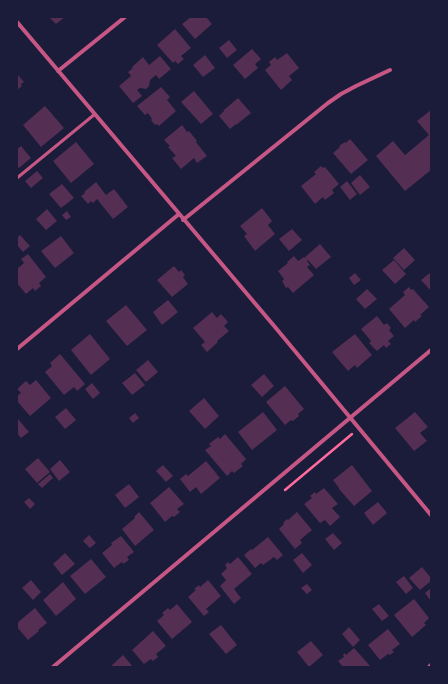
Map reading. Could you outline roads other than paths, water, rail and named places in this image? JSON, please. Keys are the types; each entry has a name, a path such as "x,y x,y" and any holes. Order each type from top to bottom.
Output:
{"street":[{"path":"58,71 125,17"},
{"path":"17,22 275,327 431,515"},
{"path":"183,220 328,103 356,86 390,70"},
{"path":"17,349 179,214"},
{"path":"52,667 431,350"}],"lane":[{"path":"17,178 95,114"}]}
